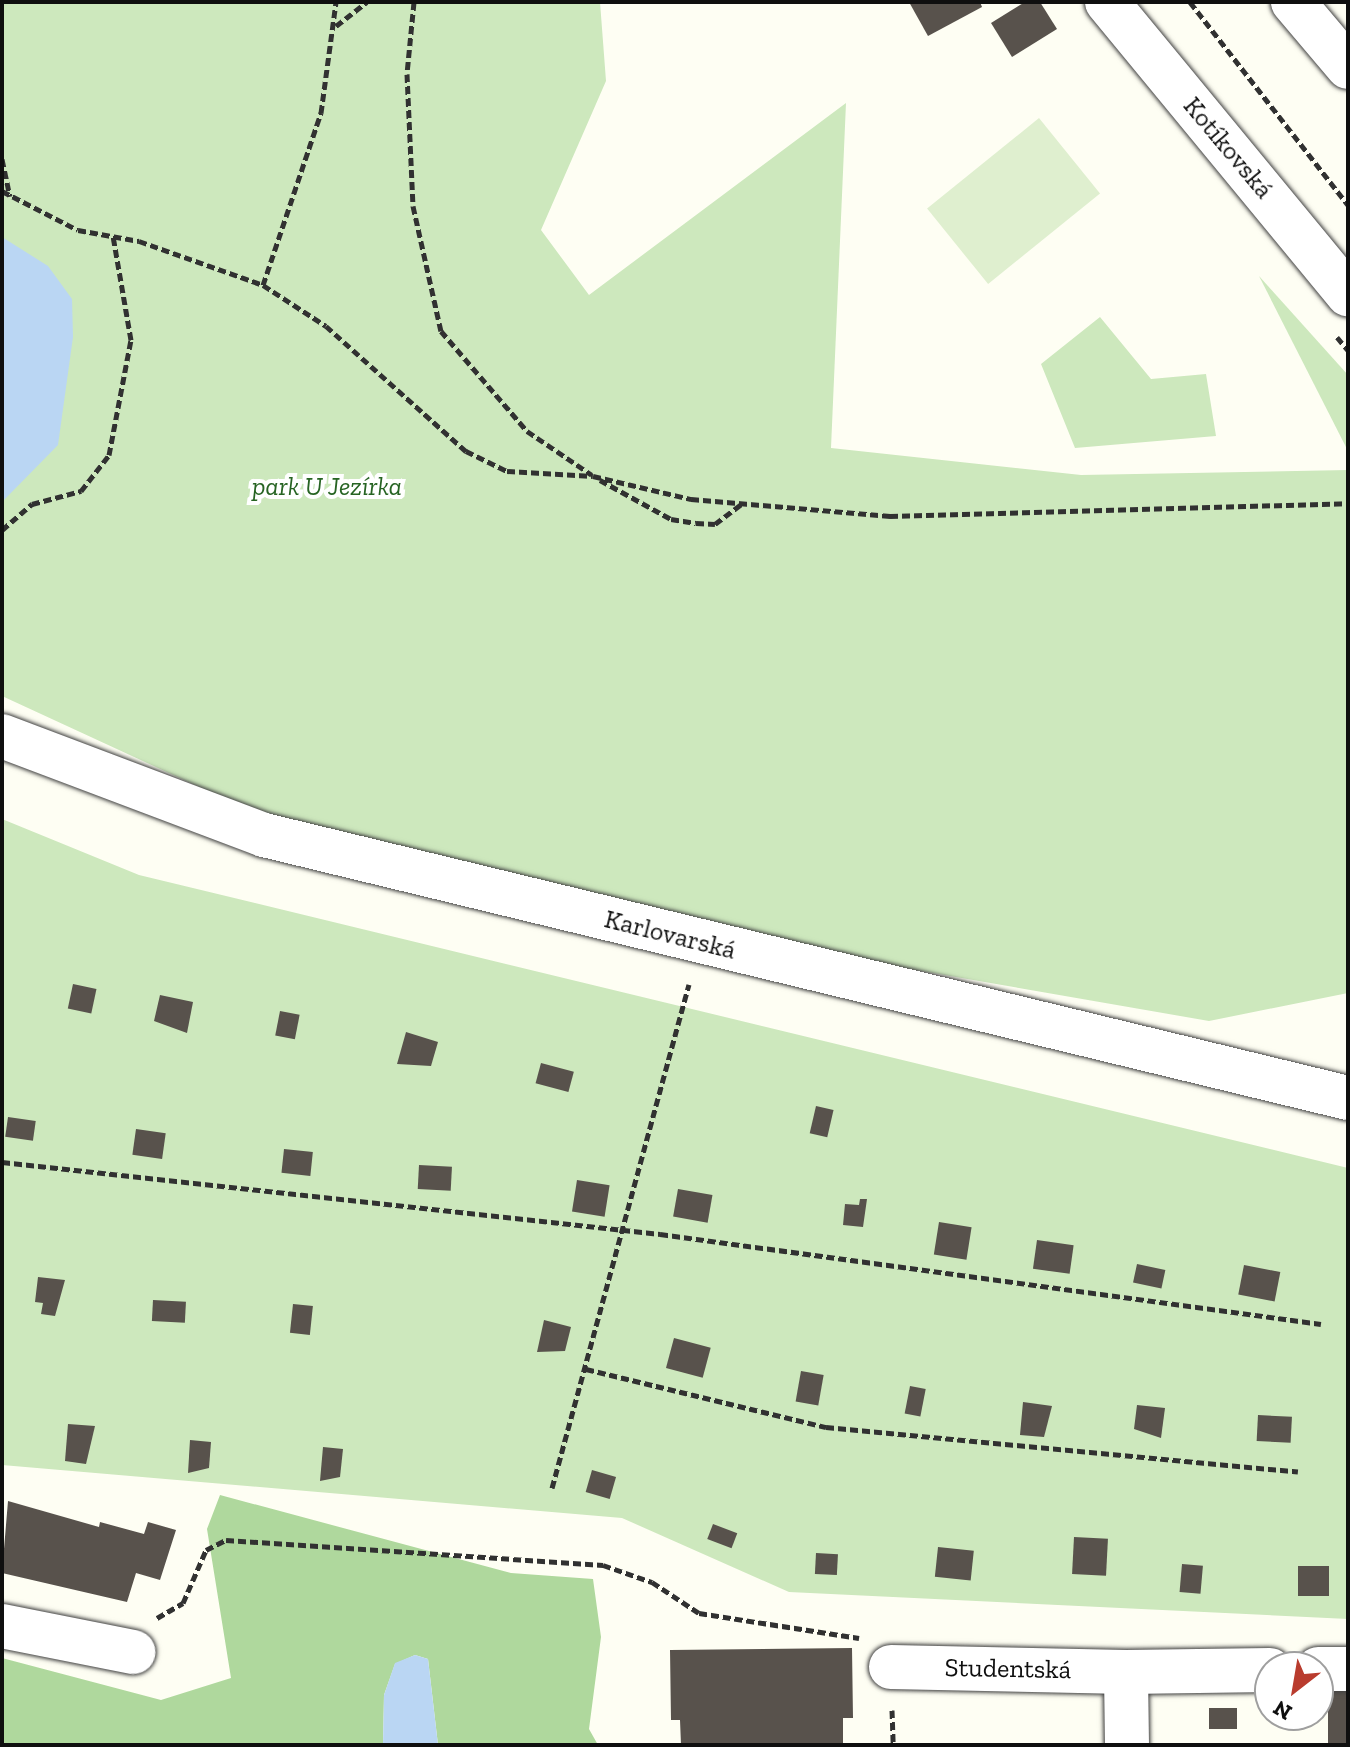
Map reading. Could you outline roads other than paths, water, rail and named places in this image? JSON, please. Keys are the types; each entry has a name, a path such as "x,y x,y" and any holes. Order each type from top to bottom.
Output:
{"street":[{"name":"Kotíkovská","path":"1107,2 1348,294"},
{"path":"1293,2 1348,67"},
{"name":"Karlovarská","path":"2,736 264,835 1348,1098"},
{"path":"2,1626 133,1652"},
{"name":"Studentská","path":"891,1667 1126,1672 1254,1670"},
{"path":"1126,1672 1127,1745"}],"water":[{"path":"2,237 48,266 72,299 73,337 58,445 2,502"},
{"path":"415,1655 428,1659 438,1745 383,1745 384,1695 395,1663"}],"park label":[{"name":"park U Jezírka","path":"327,487"}]}
